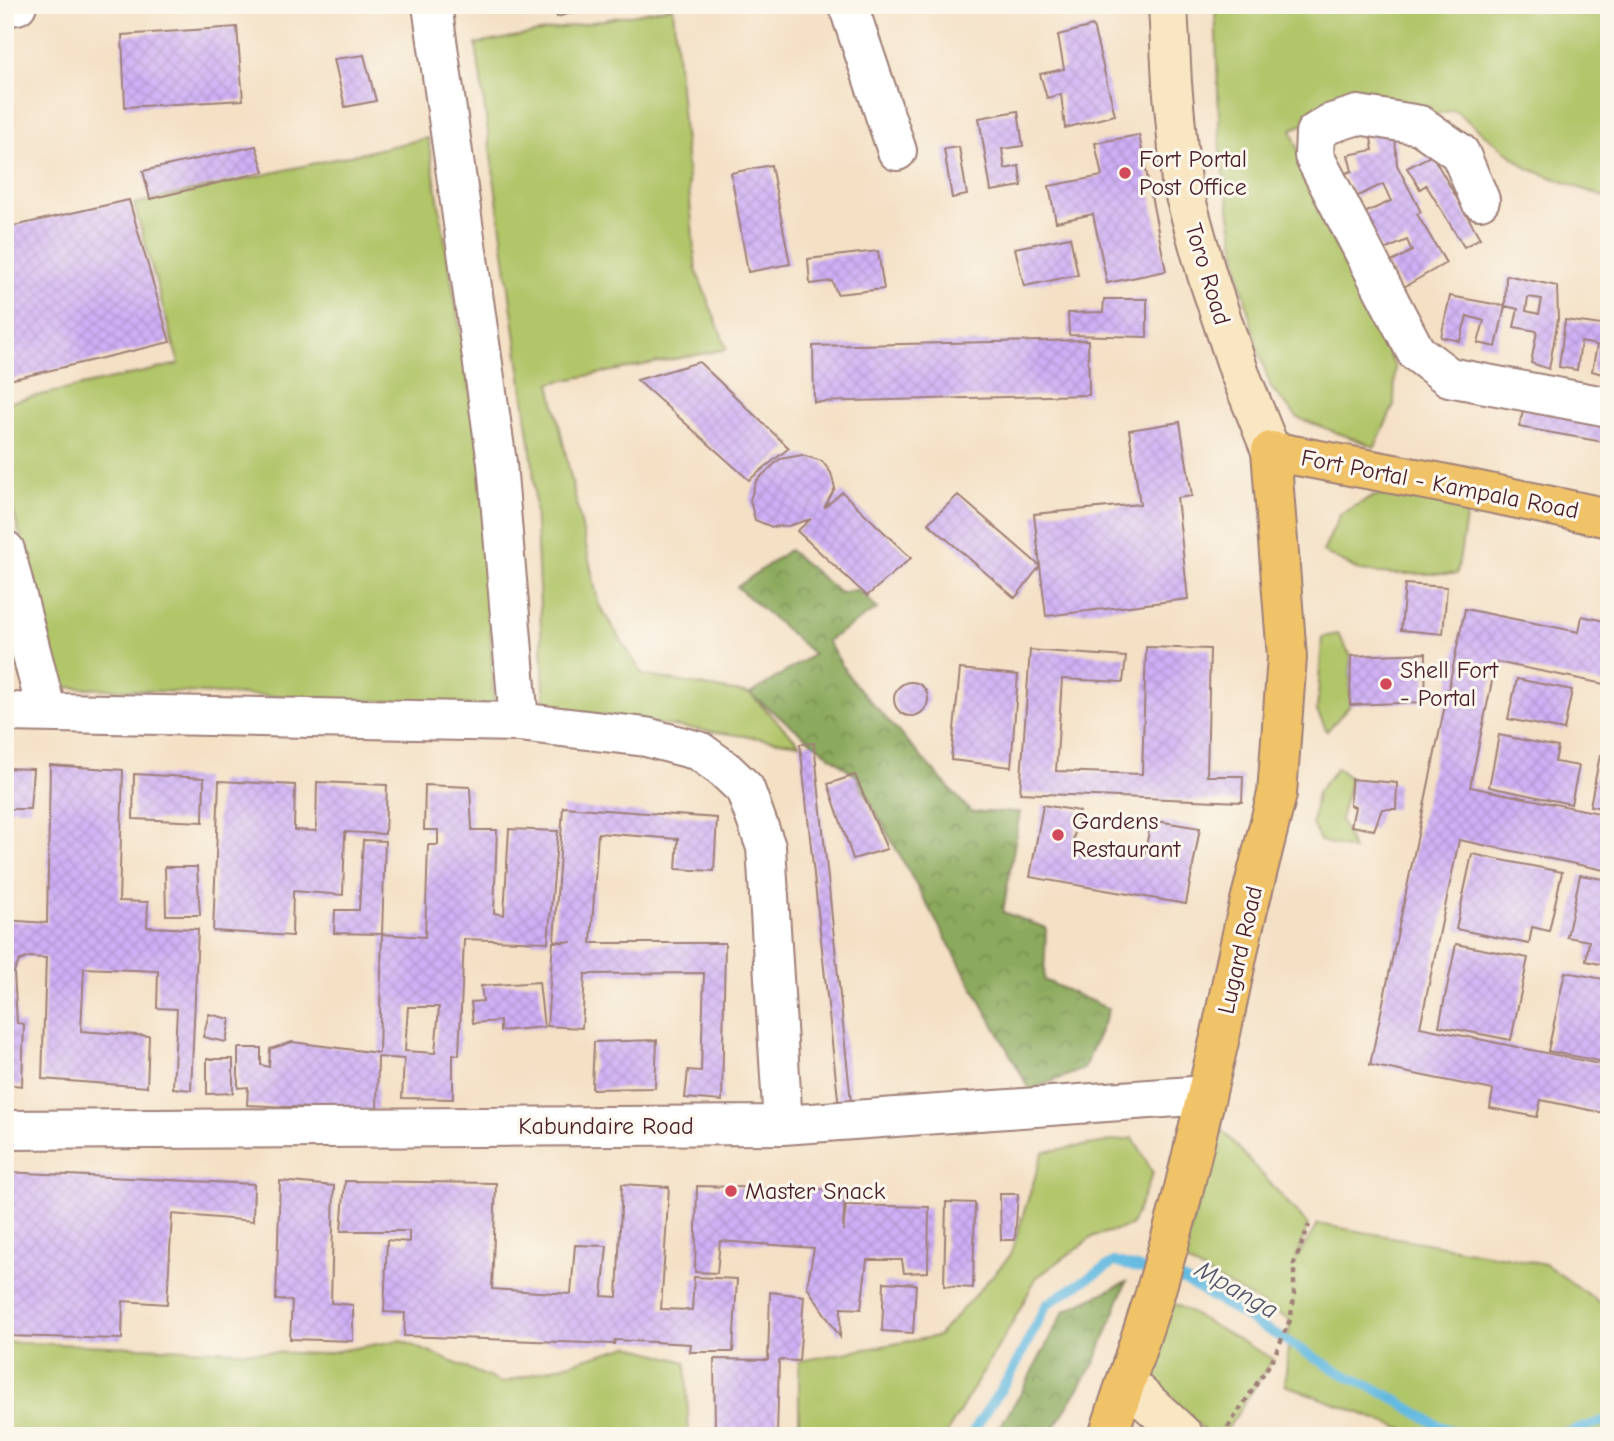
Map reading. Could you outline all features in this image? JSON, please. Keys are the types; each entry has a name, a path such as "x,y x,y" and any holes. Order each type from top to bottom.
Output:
{"highway":[{"name":"Fort Portal - Kampala Road","path":"1271,451 1609,518"},
{"name":"Lugard Road","path":"1108,1436 1154,1297 1179,1209 1242,929 1277,794 1287,657 1271,451"}],"main road":[{"name":"Toro Road","path":"1168,5 1171,83 1181,183 1207,275 1240,374 1271,451"},
{"path":"1126,1382 1184,1436"}],"street":[{"path":"5,7 17,5"},
{"path":"432,5 497,463 519,723"},
{"path":"848,5 897,151"},
{"path":"1480,200 1460,153 1420,125 1358,115 1329,124 1315,132 1314,156 1416,352 1449,377 1609,407"},
{"path":"5,550 47,713"},
{"path":"5,712 519,723 646,737 699,751 745,789 766,847 783,1125"},
{"name":"Kabundaire Road","path":"5,1130 783,1125 1206,1095"}],"path":[{"path":"1222,1436 1273,1359 1290,1320 1294,1298 1294,1264 1309,1225"}],"green space":[{"path":"1215,5 1609,5 1609,199 1527,168 1454,110 1424,117 1321,118 1291,129 1319,213 1395,367 1394,405 1375,447 1298,418 1271,388 1240,278 1220,150"},
{"path":"673,7 696,270 727,349 550,383 599,605 643,675 750,694 800,744 545,708 533,466 476,44"},
{"path":"428,138 483,468 494,706 62,687 5,481 5,403 179,364 134,204"},
{"path":"1419,492 1469,499 1457,574 1360,571 1323,552 1340,514 1374,496"},
{"path":"789,550 840,593 860,589 877,609 827,641 852,681 971,812 1020,812 1003,912 1046,928 1044,980 1109,1009 1084,1069 1030,1090 855,775 750,694 814,654 737,587"},
{"path":"1338,634 1351,656 1350,705 1327,731 1317,711 1322,637"},
{"path":"1337,768 1351,779 1340,819 1353,850 1320,841 1312,824 1317,793"},
{"path":"1222,1130 1308,1225 1296,1259 1318,1224 1545,1264 1609,1309 1609,1436 1421,1436 1285,1385 1290,1320 1181,1259"},
{"path":"1133,1138 1153,1173 1131,1226 1094,1236 1036,1278 945,1436 799,1436 799,1361 938,1336 1010,1256 1043,1152"},
{"path":"1126,1282 1095,1362 1049,1436 993,1436 1020,1395 1064,1311"},
{"path":"1168,1300 1273,1359 1223,1436 1209,1436 1152,1376"},
{"path":"400,1340 502,1383 629,1346 686,1362 689,1436 5,1436 5,1342 321,1354"}],"building":[{"path":"554,5 595,5 595,6 557,17"},
{"path":"1093,26 1115,115 1065,128 1061,94 1047,98 1040,74 1064,69 1058,35"},
{"path":"237,27 243,100 125,107 122,35"},
{"path":"364,55 376,101 345,107 334,59"},
{"path":"1018,111 1023,146 1002,149 1005,169 1019,166 1022,186 991,191 979,118"},
{"path":"1394,124 1397,165 1421,212 1417,214 1446,263 1402,288 1388,264 1412,251 1407,240 1382,251 1362,214 1391,201 1383,184 1356,197 1343,174 1352,171 1348,155 1373,150 1369,126"},
{"path":"1139,135 1166,271 1107,283 1093,214 1056,222 1049,186 1102,176 1095,143"},
{"path":"256,146 264,172 150,199 143,171"},
{"path":"959,147 967,195 952,198 944,149"},
{"path":"1432,155 1480,238 1464,247 1426,185 1420,189 1407,168"},
{"path":"771,165 790,264 748,272 731,173"},
{"path":"129,200 170,342 5,381 5,228"},
{"path":"1070,237 1078,275 1024,286 1015,248"},
{"path":"878,251 884,289 837,294 832,281 810,284 808,259"},
{"path":"1506,275 1557,286 1558,319 1549,369 1531,363 1537,331 1514,327 1518,309 1505,306","holes":["1528,297 1542,299 1539,314 1526,311"]},
{"path":"1450,296 1505,306 1496,347 1478,343 1484,321 1467,316 1460,341 1441,337"},
{"path":"1104,299 1147,299 1147,337 1069,335 1068,313 1103,312"},
{"path":"1609,306 1609,323 1603,321"},
{"path":"1565,320 1609,326 1609,376 1592,371 1597,345 1581,342 1577,370 1559,367"},
{"path":"1088,340 1089,395 814,402 813,346"},
{"path":"699,362 789,448 749,480 637,380"},
{"path":"1524,408 1609,425 1609,443 1519,427"},
{"path":"1180,422 1192,496 1177,498 1188,599 1046,616 1034,514 1140,504 1129,430"},
{"path":"802,455 822,461 831,473 835,488 824,508 842,492 911,558 867,596 797,531 811,519 788,526 772,527 755,520 750,500 756,481 780,459"},
{"path":"958,495 1040,566 1015,598 928,523"},
{"path":"1405,584 1447,587 1443,634 1401,630"},
{"path":"1465,609 1579,632 1582,616 1609,622 1609,685 1496,662 1470,787 1609,815 1609,871 1459,840 1420,1027 1609,1066 1609,1114 1541,1100 1537,1117 1490,1108 1493,1090 1370,1065"},
{"path":"1146,647 1210,649 1207,776 1243,776 1242,802 1020,793 1030,650 1126,657 1123,682 1062,679 1056,771 1142,774"},
{"path":"1426,653 1425,702 1350,705 1351,656"},
{"path":"960,669 1018,675 1011,767 951,760"},
{"path":"1517,679 1572,690 1564,730 1508,719"},
{"path":"911,682 923,687 928,699 923,711 911,716 899,711 894,699 899,687"},
{"path":"1499,735 1558,747 1555,762 1579,766 1571,804 1489,787"},
{"path":"814,743 851,1102 840,1117 800,744"},
{"path":"1600,755 1609,757 1609,809 1590,806"},
{"path":"50,765 123,770 119,901 148,902 147,927 198,929 191,1090 173,1088 177,1009 157,1008 158,971 84,968 81,1031 149,1036 147,1087 42,1079 46,958 29,957 19,961 14,972 17,1023 24,1024 22,1086 5,1084 5,920 47,923"},
{"path":"5,768 33,769 30,809 5,809"},
{"path":"134,774 204,778 203,822 133,819"},
{"path":"855,775 887,849 853,859 828,784"},
{"path":"1351,779 1397,783 1396,809 1382,809 1374,830 1351,826 1355,807 1350,805"},
{"path":"219,781 295,785 294,830 316,831 317,782 387,785 385,834 345,832 343,895 293,891 292,936 213,931"},
{"path":"425,785 470,787 472,830 497,830 494,913 504,915 509,829 558,831 548,942 464,939 459,1055 453,1054 453,1099 402,1098 404,1059 378,1057 377,1111 247,1105 248,1087 238,1088 238,1048 261,1048 261,1065 269,1067 270,1049 292,1042 379,1053 382,934 425,937 428,845 438,845 438,830 424,830","holes":["408,1007 439,1007 435,1053 405,1051"]},
{"path":"1043,805 1079,811 1072,846 1144,858 1151,820 1200,828 1186,904 1030,877"},
{"path":"563,807 717,818 714,871 676,869 678,839 598,833 591,943 725,943 722,1101 685,1098 688,1070 701,1071 704,973 585,974 582,1028 547,1026 553,942 572,942 554,941"},
{"path":"363,840 385,841 382,934 334,933 335,910 359,910"},
{"path":"1472,854 1562,872 1549,931 1532,927 1529,944 1456,929"},
{"path":"165,867 197,867 200,915 166,915"},
{"path":"1580,875 1609,880 1609,966 1586,961 1589,941 1567,937"},
{"path":"1456,944 1528,958 1511,1040 1439,1026"},
{"path":"1565,972 1609,980 1609,1063 1548,1051"},
{"path":"539,982 544,1027 500,1031 500,1021 473,1023 471,1002 483,1001 481,986"},
{"path":"209,1014 230,1019 226,1042 203,1037"},
{"path":"657,1040 655,1088 592,1089 594,1042"},
{"path":"207,1059 233,1059 233,1093 207,1094"},
{"path":"5,1172 254,1184 253,1221 172,1214 167,1304 123,1301 122,1339 5,1336"},
{"path":"280,1181 334,1186 331,1303 353,1305 353,1341 290,1339 292,1301 276,1300"},
{"path":"345,1181 496,1183 492,1289 571,1294 575,1245 607,1246 602,1296 617,1297 622,1184 669,1187 661,1309 692,1310 694,1277 737,1279 733,1352 690,1352 691,1344 615,1340 614,1344 404,1336 405,1313 384,1312 387,1240 409,1242 409,1231 341,1231"},
{"path":"697,1186 845,1190 843,1231 846,1205 929,1207 928,1272 904,1273 902,1260 867,1260 861,1309 841,1308 840,1337 807,1287 814,1248 720,1241 717,1273 695,1272"},
{"path":"1000,1194 1018,1194 1015,1240 1001,1240"},
{"path":"946,1202 975,1203 973,1288 944,1286"},
{"path":"884,1282 916,1284 913,1333 882,1331"},
{"path":"770,1292 804,1296 799,1361 779,1360 777,1436 737,1436 738,1431 715,1430 714,1359 768,1360"}],"waterway":[{"name":"Mpanga","path":"970,1436 1011,1374 1047,1304 1114,1262 1153,1272"},
{"name":"Mpanga","path":"1168,1276 1185,1281 1339,1372 1388,1395 1437,1425 1465,1436"},
{"name":"Mpanga","path":"1558,1436 1609,1419"}],"place":[{"name":"Fort Portal Post Office","path":"1125,173"},
{"name":"Shell Fort - Portal","path":"1386,684"},
{"name":"Gardens Restaurant","path":"1058,835"},
{"name":"Master Snack","path":"731,1191"}]}
